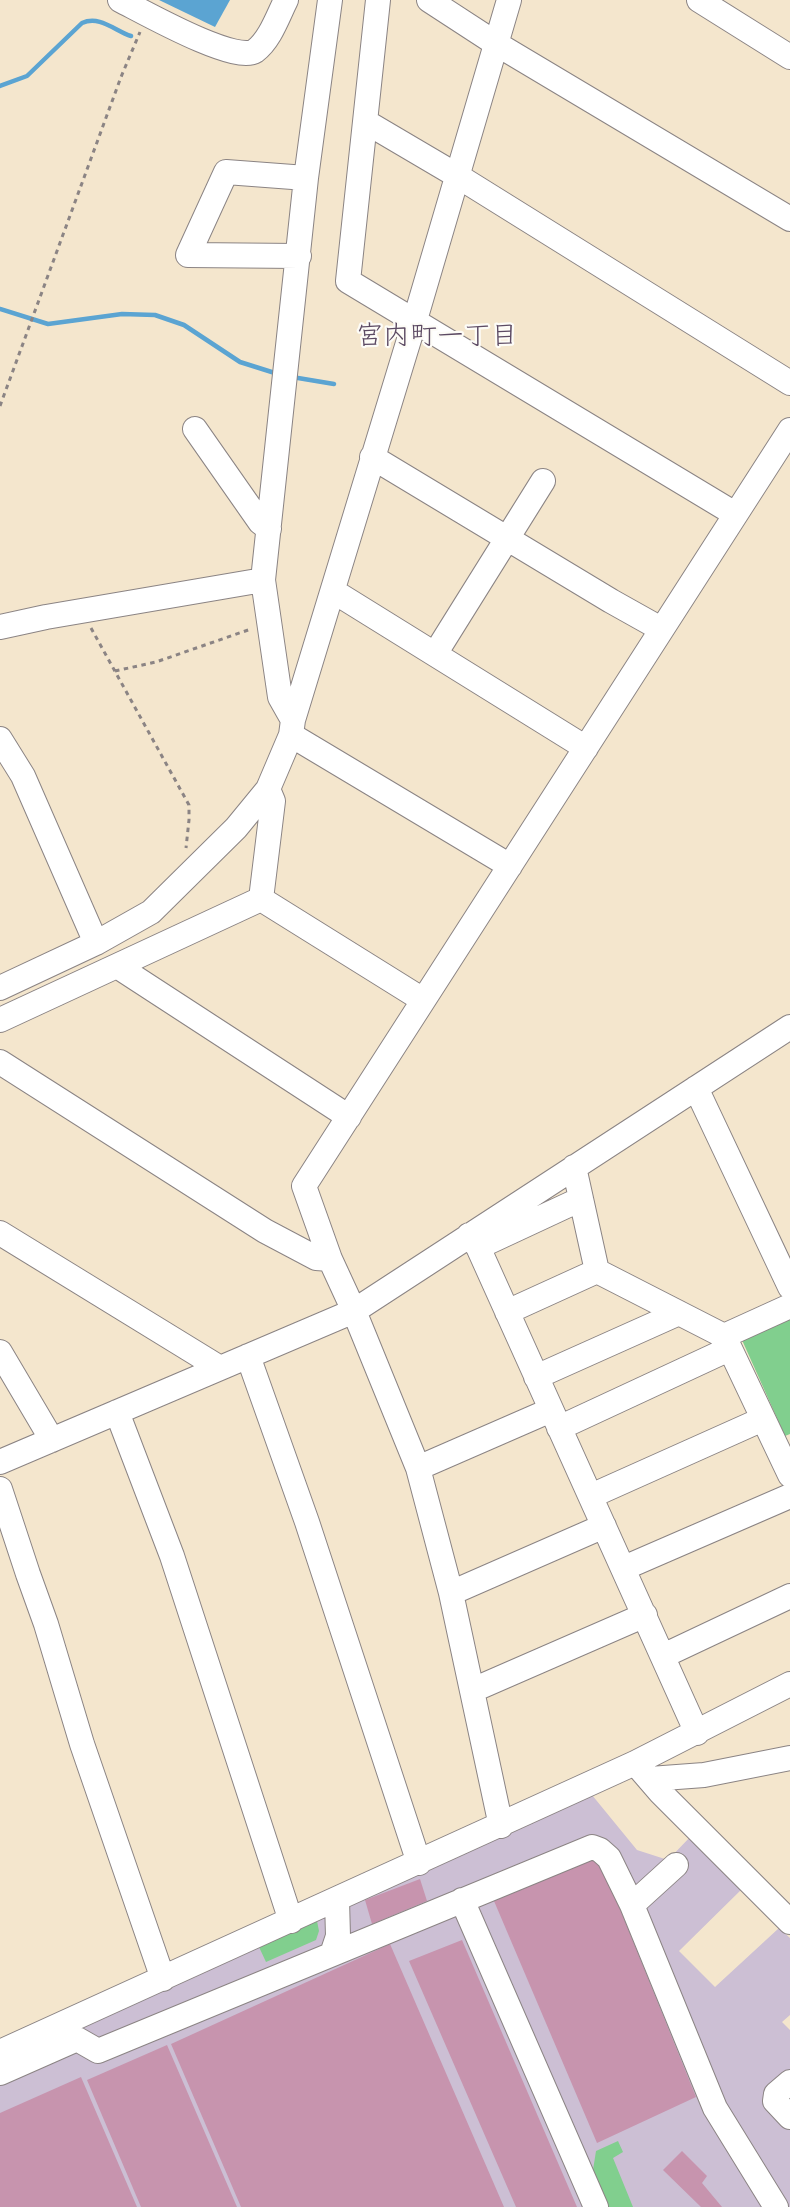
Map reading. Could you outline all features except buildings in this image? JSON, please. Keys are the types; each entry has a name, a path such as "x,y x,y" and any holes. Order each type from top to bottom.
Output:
{"street":[{"path":"120,0 225,50 245,53 256,50 262,43 286,0"},
{"path":"330,0 306,178 263,580 280,697 292,728 510,866"},
{"path":"378,0 348,281 735,514"},
{"path":"429,0 495,43 790,219"},
{"path":"0,988 96,943 151,912 236,828 268,789 292,728 415,320 508,0"},
{"path":"699,0 790,57"},
{"path":"366,122 456,175 790,383"},
{"path":"299,256 188,255 226,172 306,178"},
{"path":"195,429 260,522 269,529"},
{"path":"501,1826 451,1593 418,1468 354,1311 330,1259 304,1186 790,430"},
{"path":"372,457 661,629"},
{"path":"435,654 543,482"},
{"path":"0,627 263,580"},
{"path":"333,591 586,748"},
{"path":"0,739 23,776 96,943"},
{"path":"261,899 273,801 268,789"},
{"path":"0,1020 261,899"},
{"path":"261,899 423,1000"},
{"path":"117,966 349,1117"},
{"path":"0,1462 354,1311 473,1241 574,1167 790,1027"},
{"path":"0,1062 266,1232 316,1258 330,1259"},
{"path":"696,1088 790,1287"},
{"path":"574,1167 597,1271"},
{"path":"473,1241 581,1200"},
{"path":"0,1233 220,1368"},
{"path":"473,1241 624,1568 697,1733"},
{"path":"507,1312 597,1271"},
{"path":"597,1271 679,1313 726,1342 790,1476"},
{"path":"418,1468 555,1419 726,1342 790,1306"},
{"path":"536,1377 679,1313"},
{"path":"0,1352 52,1440"},
{"path":"248,1356 307,1522 420,1863"},
{"path":"117,1412 172,1556 291,1921"},
{"path":"591,1496 763,1419"},
{"path":"0,1489 46,1624 82,1744 163,1978"},
{"path":"624,1568 790,1496"},
{"path":"451,1593 604,1526"},
{"path":"663,1656 790,1596"},
{"path":"472,1690 645,1615"},
{"path":"0,2052 501,1826 643,1771 697,1733 790,1684"},
{"path":"643,1771 704,1774 790,1758"},
{"path":"643,1771 660,1792 790,1922"},
{"path":"0,2073 77,2039 98,2051 592,1847 600,1850 609,1858 632,1905 715,2108 776,2207"},
{"path":"632,1905 676,1865"},
{"path":"332,1954 338,1936 337,1900"},
{"path":"462,1900 596,2207"},
{"path":"790,2082 776,2094 776,2101 790,2117"}],"path":[{"path":"0,406 121,78 147,14"},
{"path":"81,611 189,805 187,846 182,855"},
{"path":"115,671 156,662 245,630 270,625"}],"shaded area":[{"path":"592,1795 637,1850 668,1860 692,1835 743,1888 679,1951 715,1987 779,1928 790,1938 790,2015 782,2022 790,2030 790,2075 765,2098 790,2126 790,2207 0,2207 0,2061"}],"green space":[{"path":"790,1319 790,1434 785,1436 742,1340"},
{"path":"317,1921 319,1931 316,1940 266,1962 259,1947"},
{"path":"618,2141 623,2152 613,2158 633,2207 608,2207 593,2170 596,2151"}],"water":[{"path":"159,0 230,0 215,27"}],"waterway":[{"path":"0,86 27,76 82,23 101,22 131,36"},
{"path":"0,309 48,324 122,314 155,315 184,325 240,362 278,374"},
{"path":"292,377 334,384"}],"district":[{"name":"宮内町一丁目","path":"437,340"}]}
